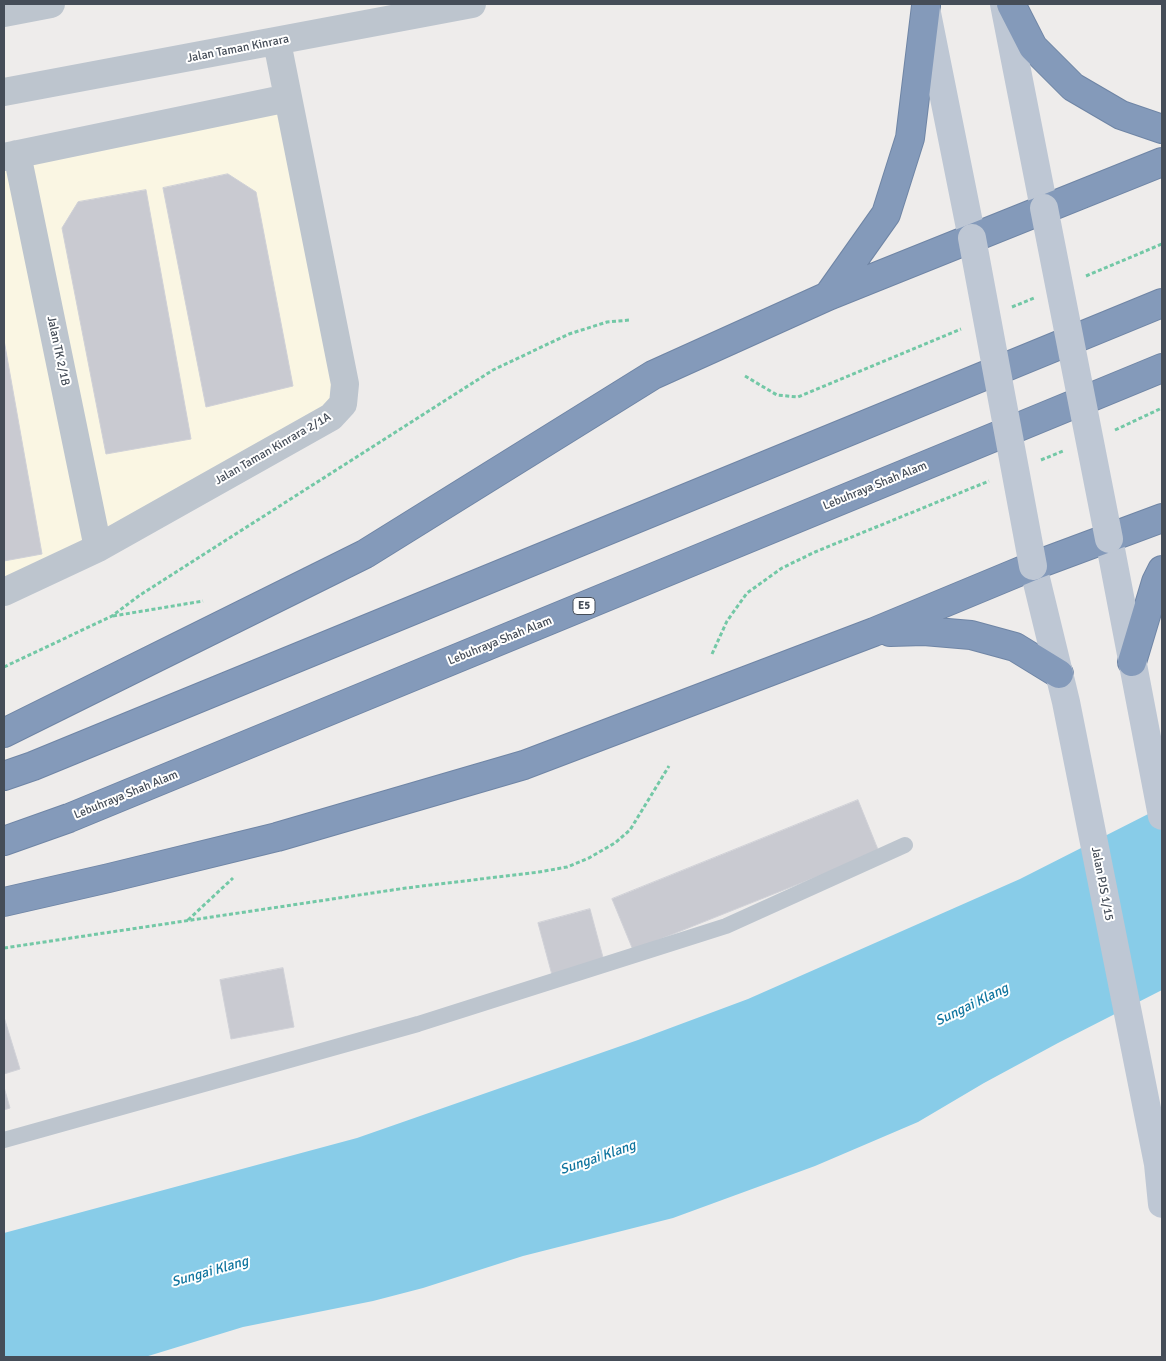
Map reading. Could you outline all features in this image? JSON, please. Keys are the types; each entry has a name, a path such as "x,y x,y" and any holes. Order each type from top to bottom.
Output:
{"highway":[{"path":"1011,4 1033,47 1073,87 1121,115 1162,129"},
{"path":"828,296 886,214 910,138 926,5"},
{"path":"4,733 365,554 653,376 828,296 1162,162"},
{"path":"4,776 33,766 1162,303"},
{"name":"Lebuhraya Shah Alam","path":"4,841 78,814 1162,368"},
{"path":"4,902 277,836 524,765 874,632 1034,566 1162,518"},
{"path":"1134,672 1156,582 1162,570"},
{"path":"874,632 924,631 971,635 1015,647 1059,674"}],"main road":[{"path":"1004,4 1162,816"},
{"name":"Jalan PJS 1/15","path":"926,5 1034,566 1066,702 1158,1164 1162,1204"}],"street":[{"path":"4,13 51,4"},
{"name":"Jalan Taman Kinrara","path":"4,92 472,4"},
{"name":"Jalan Taman Kinrara 2/1A","path":"4,592 98,548 331,417 343,404 345,384 277,42"},
{"name":"Jalan TK 2/1B","path":"98,548 11,156 288,98"}],"lane":[{"path":"4,1140 418,1024 726,926 905,845"}],"path":[{"path":"1082,278 1162,244"},
{"path":"1010,308 1037,297"},
{"path":"4,667 112,616 140,595 493,370 569,334 607,322 630,320"},
{"path":"745,376 777,395 798,397 966,327"},
{"path":"1110,432 1162,408"},
{"path":"1036,462 1064,451"},
{"path":"712,654 726,621 747,593 782,568 814,552 990,480"},
{"path":"4,948 406,888 539,872 566,866 589,858 615,843 630,830 670,766"}],"shaded area":[{"path":"281,110 333,384 332,399 323,408 108,530 4,581 4,169"}],"water":[{"name":"Sungai Klang","path":"1162,807 1162,990 984,1083 918,1122 815,1166 673,1218 523,1256 423,1288 373,1301 243,1327 145,1357 4,1357 4,1233 357,1138 638,1040 748,999 1020,879"}],"building":[{"path":"228,174 256,192 293,386 206,407 163,188"},
{"path":"146,190 191,439 106,454 62,228 78,202"},
{"path":"4,340 42,554 4,561"},
{"path":"858,800 879,852 633,950 612,899"},
{"path":"590,909 604,961 552,975 538,923"},
{"path":"283,968 294,1027 231,1039 220,980"},
{"path":"4,1017 20,1069 4,1074"},
{"path":"4,1087 10,1108 4,1110"}]}
